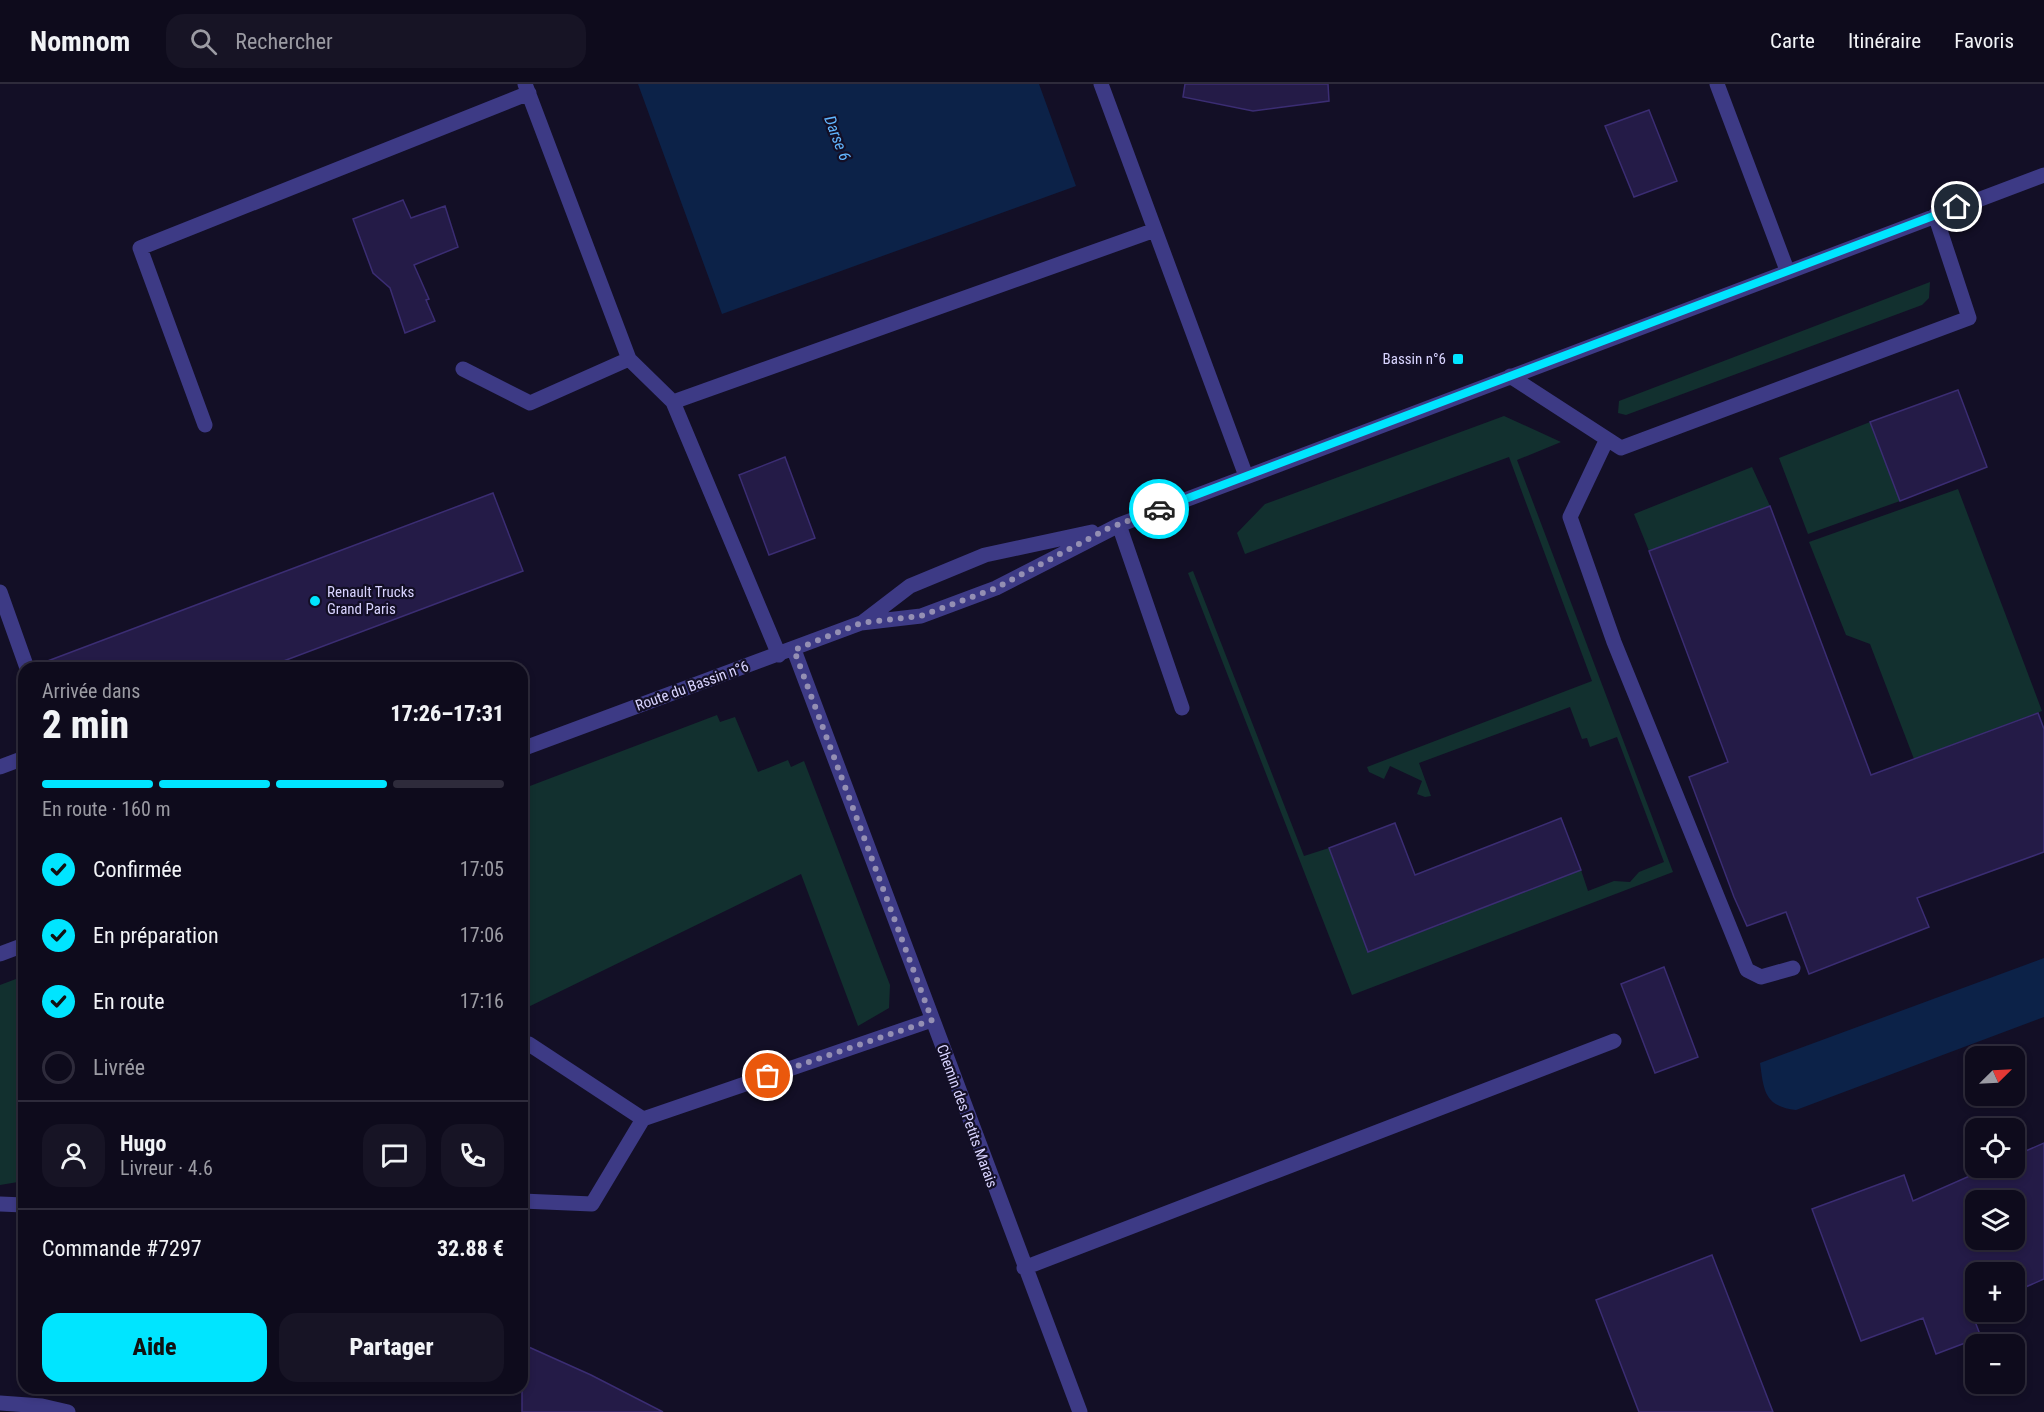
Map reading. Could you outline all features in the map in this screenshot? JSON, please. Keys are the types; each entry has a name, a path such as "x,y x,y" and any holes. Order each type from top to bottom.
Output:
{"street":[{"path":"1101,84 1246,476"},
{"path":"1717,84 1787,270"},
{"path":"205,425 140,248 527,89 629,359 673,402 1155,230"},
{"name":"Route du Bassin n°6","path":"528,747 861,623 921,616 996,588 1114,527 1787,270 2044,175"},
{"path":"1510,376 1621,448 1969,318 1935,215"},
{"path":"463,369 530,403 629,359"},
{"name":"Chemin des Petits Marais","path":"673,402 786,652 932,1020 1080,1412"},
{"path":"1607,439 1570,517 1610,631 1747,970 1761,977 1793,968"},
{"path":"1114,527 1182,708"},
{"name":"Route du Bassin n°6","path":"861,623 910,586 985,555 1114,527"},
{"path":"0,591 25,662"},
{"path":"0,767 18,760"},
{"path":"0,954 18,947"},
{"path":"528,1201 592,1204 643,1119 932,1020"},
{"path":"1024,1268 1614,1041"},
{"path":"528,1044 643,1119"},
{"path":"0,1204 18,1205"},
{"path":"0,1403 42,1406 68,1412"}],"green space":[{"path":"1930,282 1929,298 1922,305 1626,415 1618,413 1619,401"},
{"path":"1504,416 1561,442 1517,460 1673,872 1352,995 1188,573 1193,571 1304,856 1329,848 1368,951 1443,924 1423,873 1468,913 1581,870 1588,891 1614,881 1630,882 1639,872 1664,862 1617,737 1590,747 1587,738 1582,739 1570,707 1419,763 1431,796 1425,797 1417,794 1422,781 1390,766 1384,779 1369,772 1367,767 1592,681 1509,457 1245,554 1237,533 1265,504"},
{"path":"1870,422 1900,501 1808,534 1779,458"},
{"path":"1752,467 1770,506 1649,551 1634,514"},
{"path":"1958,489 2042,711 1914,759 1870,644 1846,635 1809,542"},
{"path":"717,715 720,722 735,717 758,772 788,760 791,767 804,761 890,985 889,1008 858,1026 801,874 528,1007 528,787"},
{"path":"18,978 18,1182 0,1185 0,985"}],"water":[{"name":"Darse 6","path":"638,84 1039,84 1076,186 722,314"},
{"path":"2044,958 2044,1017 1796,1110 1777,1105 1768,1096 1760,1063"}],"building":[{"path":"1185,84 1328,84 1329,101 1253,111 1183,97"},
{"path":"1649,110 1677,181 1634,197 1605,126"},
{"path":"403,200 411,218 445,206 458,247 414,265 429,299 426,300 435,321 405,333 390,288 373,273 353,219"},
{"path":"1958,390 1987,467 1900,501 1870,422"},
{"path":"785,457 815,538 769,555 739,475"},
{"name":"Renault Trucks Grand Paris","path":"493,493 523,571 281,662 45,662"},
{"path":"1770,506 1871,775 2038,713 2044,729 2044,852 1917,898 1929,927 1809,974 1786,912 1747,926 1734,897 1689,777 1728,762 1649,551"},
{"path":"1561,818 1581,870 1368,952 1329,848 1395,823 1415,875"},
{"path":"1664,967 1698,1057 1655,1073 1621,984"},
{"path":"2044,1143 2044,1279 2025,1287 2025,1262 1965,1262 1965,1322 1975,1322 1980,1334 1965,1334 1965,1343 1936,1354 1923,1318 1861,1341 1812,1209 1904,1175 1913,1201 1965,1178 2025,1178 2025,1151"},
{"path":"1712,1255 1773,1412 1639,1412 1596,1300"},
{"path":"528,1347 591,1375 663,1412 522,1412 522,1394 528,1394"}],"way so far":[{"path":"768,1076 932,1020 794,650 861,623 921,616 996,588 1109,528 1159,509"}],"place":[{"name":"Bassin n°6","path":"1458,359"},
{"name":"Renault Trucks Grand Paris","path":"315,601"}],"route":[{"path":"1159,509 1957,207"}]}
